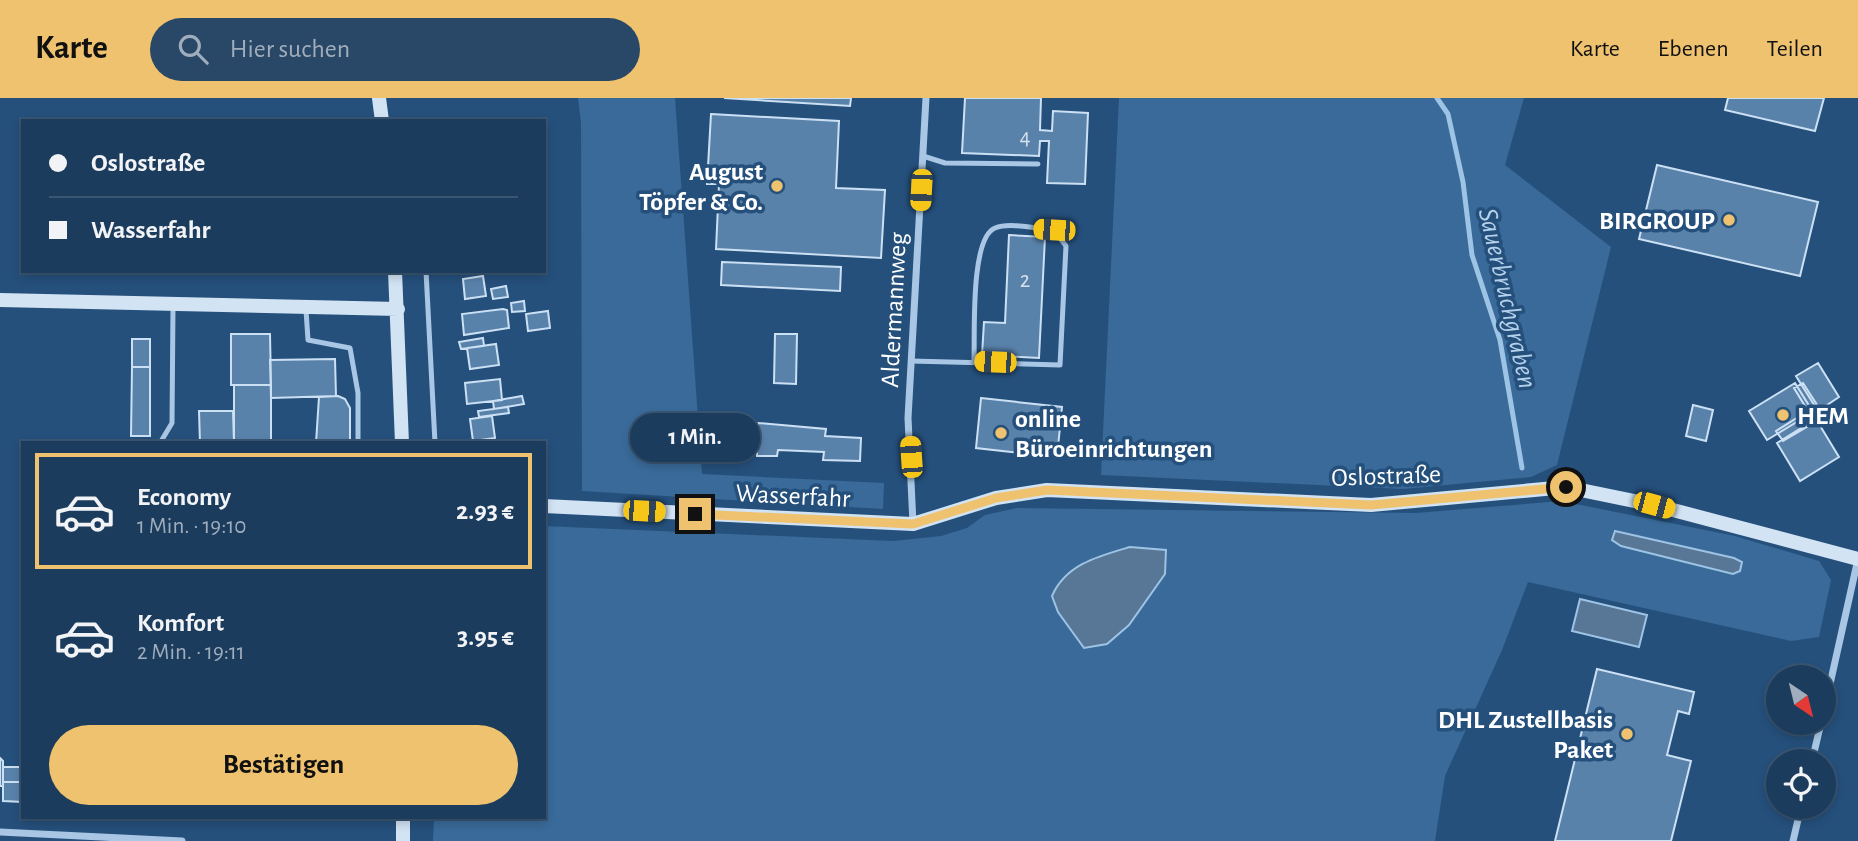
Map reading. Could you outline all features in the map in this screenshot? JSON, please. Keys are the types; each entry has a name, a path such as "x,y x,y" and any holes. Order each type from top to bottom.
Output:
{"street":[{"path":"379,98 382,119"},
{"name":"Aldermannweg","path":"913,524 908,418 926,98"},
{"path":"395,273 402,441"},
{"path":"0,300 398,309"},
{"name":"Oslostraße","path":"913,524 996,498 1047,490 1371,505 1566,487 1654,505 1858,559"},
{"name":"Wasserfahr","path":"546,506 913,524"},
{"path":"1834,665 1858,559"},
{"path":"403,819 403,841"},
{"path":"1793,841 1798,819"},
{"path":"0,832 47,838 182,841"}],"lane":[{"path":"923,156 945,163 1038,164"},
{"path":"911,361 1060,365 1066,246 1054,230 997,227 986,233 978,251 974,362"},
{"path":"426,273 435,441"},
{"path":"161,441 172,423 173,304"},
{"path":"306,307 304,326 308,340 350,348 358,393 358,441"}],"shaded area":[{"path":"578,98 675,98 702,474 884,483 883,509 582,491 581,122"},
{"path":"1119,98 1524,98 1505,165 1611,247 1557,465 1531,477 1403,489 1101,475"},
{"path":"1561,501 1735,536 1819,561 1831,580 1819,637 1791,641 1528,582 1502,650 1445,776 1435,841 433,841 434,819 546,819 546,526 893,541 941,536 967,528 985,515 1017,508 1416,513"},
{"path":"1615,531 1734,558 1742,562 1740,571 1733,574 1621,546 1612,540"},
{"path":"1130,547 1166,550 1165,574 1129,625 1107,644 1084,648 1058,612 1052,596 1058,585 1075,569 1095,558"},
{"path":"1580,599 1647,615 1639,647 1572,631"}],"building":[{"path":"724,98 851,98 850,106"},
{"path":"965,98 1041,98 1040,130 1052,131 1053,111 1088,113 1085,184 1047,183 1049,141 1040,141 1039,156 962,153"},
{"path":"1728,98 1824,98 1815,131 1725,110"},
{"name":"August Töpfer & Co.","path":"711,114 839,121 836,188 885,190 881,258 716,249 719,184 707,184"},
{"name":"BIRGROUP","path":"1657,165 1818,202 1800,276 1639,239"},
{"path":"1009,235 1045,237 1039,358 982,355 984,322 1005,323"},
{"path":"722,262 841,267 840,291 721,285"},
{"path":"483,276 486,296 465,299 463,279"},
{"path":"506,286 508,297 493,299 491,289"},
{"path":"524,301 525,311 512,312 511,303"},
{"path":"507,310 509,328 464,335 462,314"},
{"path":"548,311 550,328 528,331 526,314"},
{"path":"231,334 270,334 271,385 231,385"},
{"path":"775,334 797,334 796,384 774,383"},
{"path":"483,338 484,346 461,349 459,342"},
{"path":"132,339 150,339 150,367 132,367"},
{"path":"496,344 499,365 470,369 467,348"},
{"path":"335,359 336,396 271,398 270,360"},
{"path":"1818,363 1839,397 1818,411 1796,376"},
{"path":"132,367 150,367 150,436 131,436"},
{"path":"500,379 502,400 467,404 465,383"},
{"path":"1795,383 1813,412 1767,440 1749,411"},
{"path":"1803,383 1819,408 1815,422 1783,441 1776,431 1808,411 1794,388"},
{"path":"234,385 271,385 271,441 234,441"},
{"path":"338,396 345,399 350,408 350,441 316,441 319,397"},
{"path":"522,396 524,404 494,409 493,401"},
{"path":"981,398 1062,407 1057,457 976,448"},
{"path":"1693,405 1713,410 1706,441 1686,436"},
{"path":"508,407 509,413 479,417 478,411"},
{"path":"199,411 233,411 234,441 200,441"},
{"path":"492,416 495,438 473,441 470,419"},
{"path":"1816,419 1839,457 1800,481 1777,443"},
{"path":"758,423 826,429 825,436 861,438 860,461 823,460 824,452 778,450 777,456 757,456 757,450 740,449 741,425 758,426"},
{"name":"DHL Zustellbasis Paket","path":"1597,669 1694,692 1689,714 1678,711 1667,755 1691,761 1671,841 1555,841"},
{"path":"0,758 3,761 3,786 0,786"},
{"path":"3,767 21,767 21,782 3,782"},
{"path":"3,782 21,782 21,802 3,801"}],"waterway":[{"name":"Sauerbruchgraben","path":"1437,98 1448,114 1463,182 1472,255 1500,340 1522,468"}],"place":[{"name":"August Töpfer & Co.","path":"777,186"},
{"name":"BIRGROUP","path":"1729,220"},
{"name":"HEM","path":"1783,415"},
{"name":"online Büroeinrichtungen","path":"1001,433"},
{"name":"DHL Zustellbasis Paket","path":"1627,734"}],"route":[{"path":"695,514 913,524 946,516 996,498 1047,490 1371,505 1566,487"}]}
